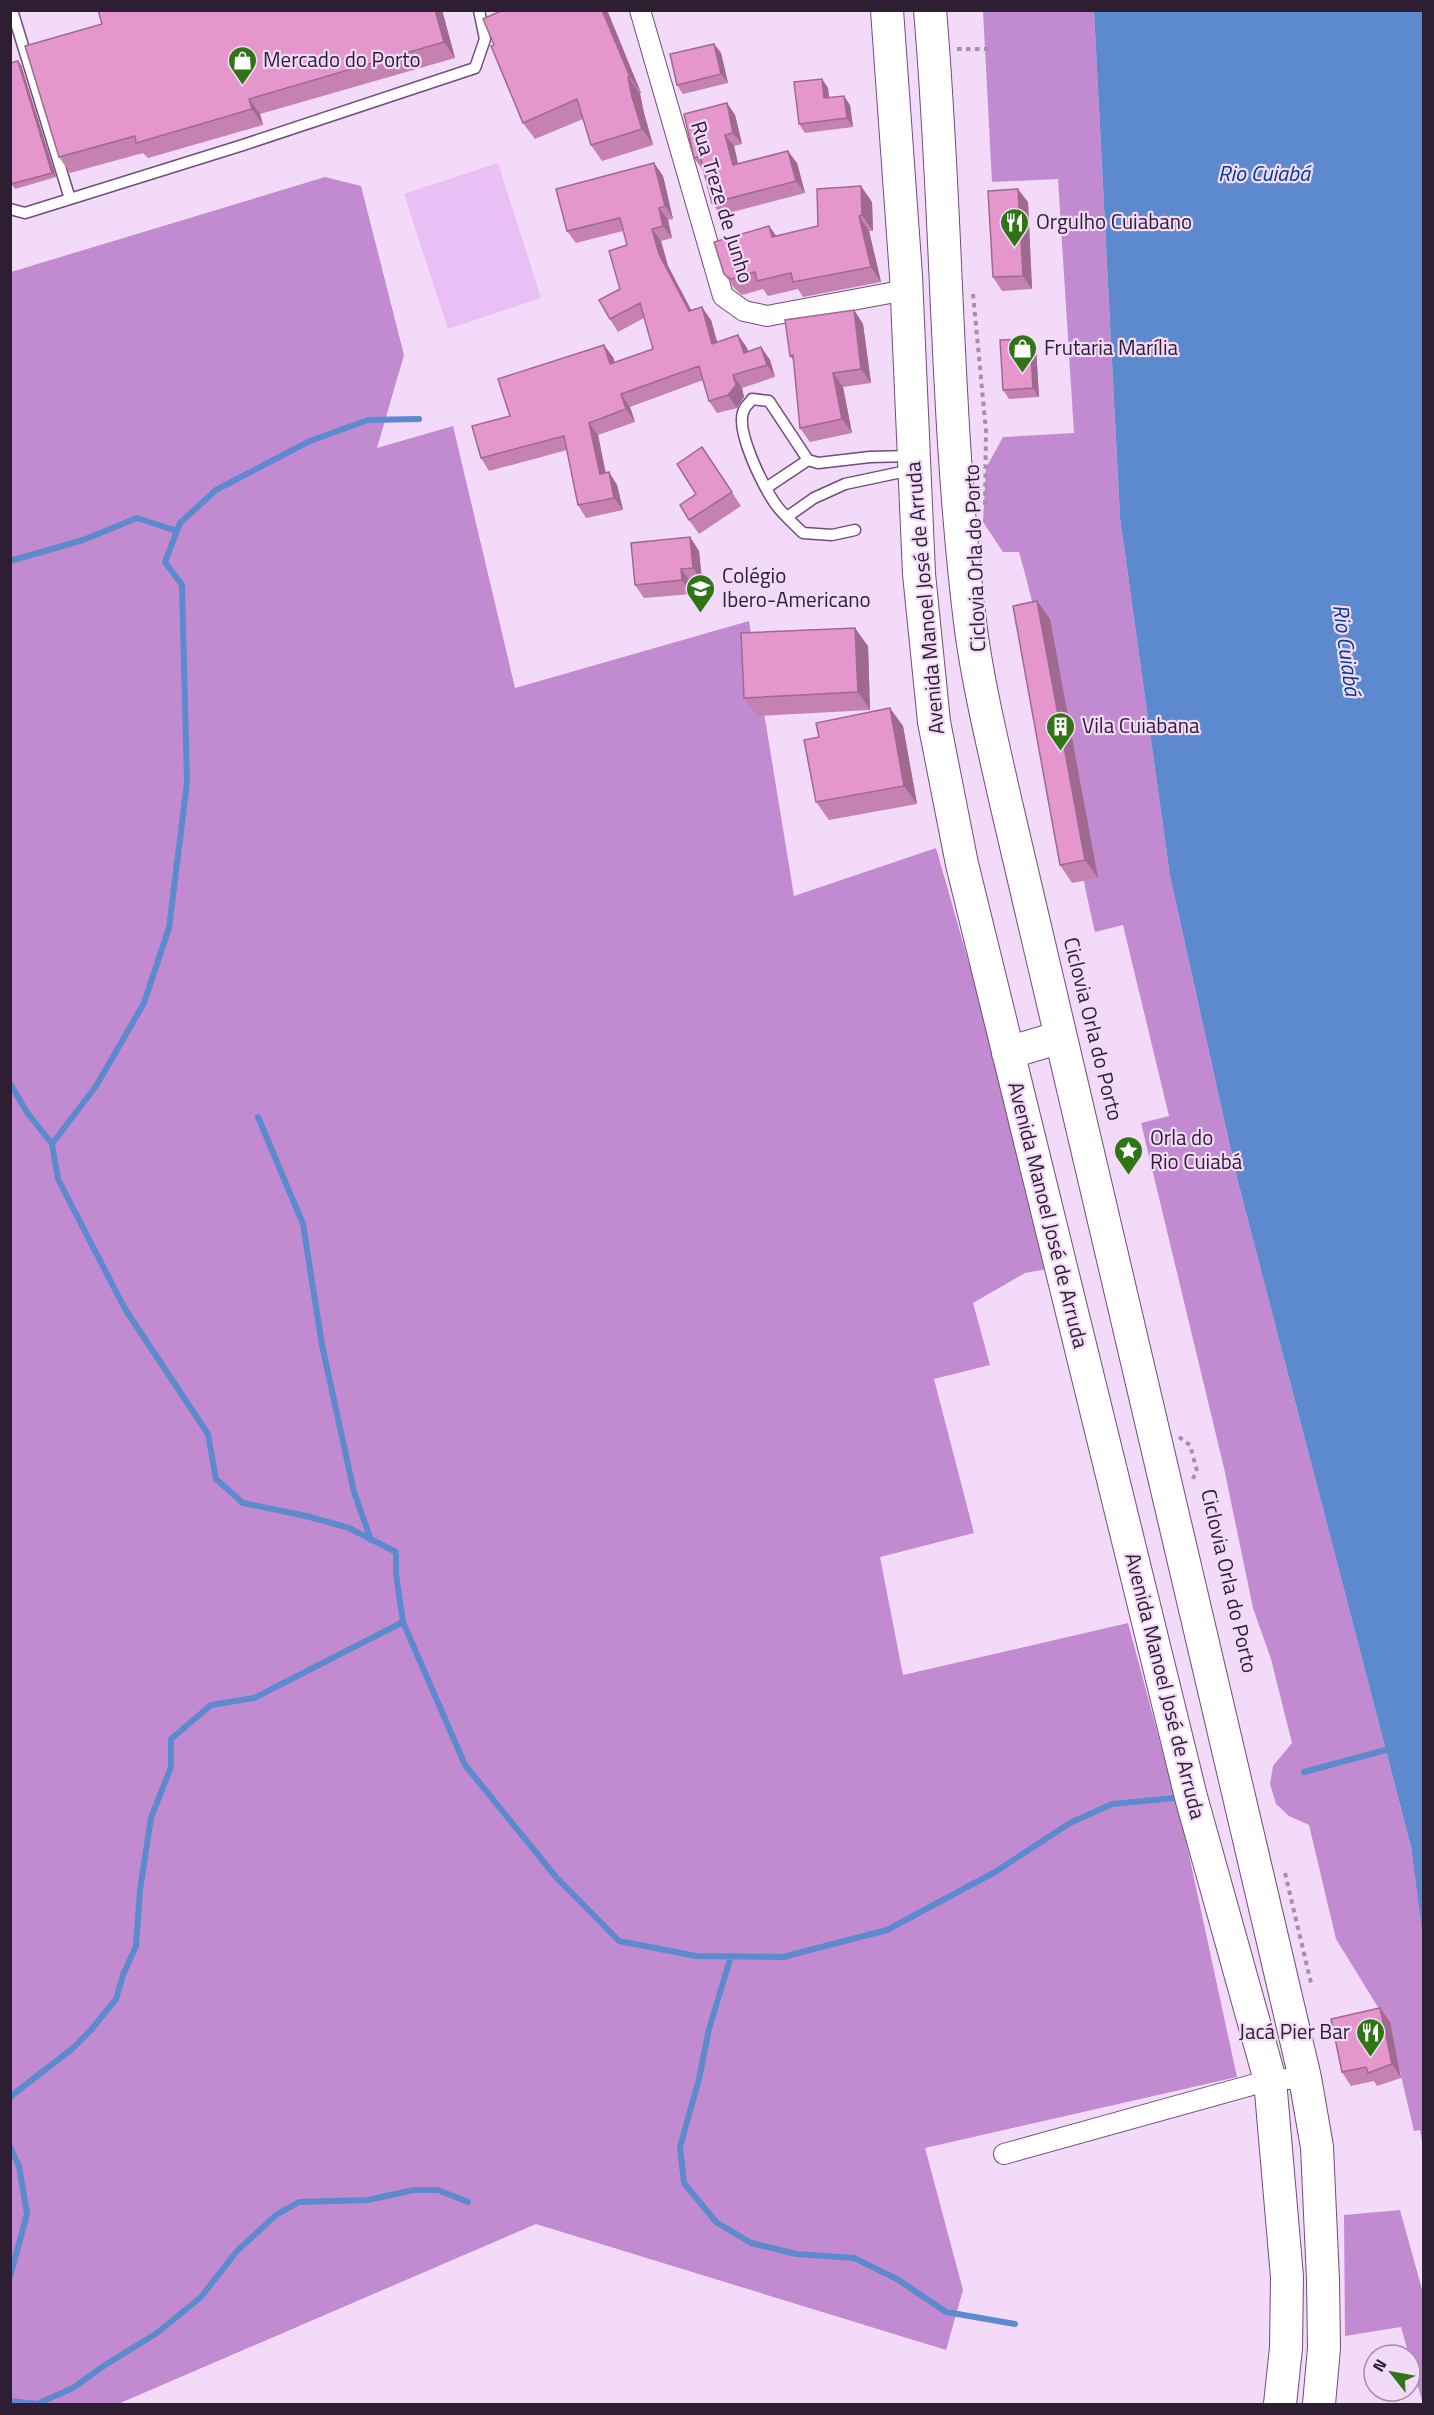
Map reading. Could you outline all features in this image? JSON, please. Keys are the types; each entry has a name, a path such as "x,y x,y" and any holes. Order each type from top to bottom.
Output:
{"main road":[{"name":"Avenida Manoel José de Arruda","path":"887,10 906,290 919,574 934,722 962,864 1191,1797 1270,2080 1287,2277 1286,2348 1280,2404"},
{"name":"Avenida Manoel José de Arruda","path":"930,10 952,420 971,630 985,708 1305,2078 1317,2147 1323,2269 1324,2348 1319,2404"},
{"path":"1008,1053 1061,1036"}],"street":[{"name":"Rua Treze de Junho","path":"640,10 723,296 744,311 767,316 906,290"},
{"path":"1004,2154 1270,2080 1305,2078"}],"lane":[{"path":"12,10 70,199"},
{"path":"10,209 26,213 243,146 475,68 485,39 478,10"},
{"path":"855,530 832,535 803,533 775,503 766,488 742,430 742,412 752,399 769,401 808,460 818,463 861,458 914,462"},
{"path":"766,488 808,460"},
{"path":"787,517 814,498 845,484 914,462"}],"path":[{"path":"933,49 992,49"},
{"name":"Ciclovia Orla do Porto","path":"973,292 986,431 985,514"},
{"name":"Ciclovia Orla do Porto","path":"1176,1430 1178,1436 1190,1445 1197,1471 1191,1482 1189,1494"},
{"path":"1283,1865 1312,1989"}],"shaded area":[{"path":"983,11 1094,11 1120,518 1170,876 1237,1178 1411,1847 1424,1936 1423,2146 1420,2130 1414,2131 1389,2025 1336,1939 1309,1825 1289,1816 1276,1804 1270,1784 1273,1766 1292,1743 1271,1659 1253,1608 1224,1468 1141,1123 1169,1116 1123,925 1095,932 1042,646 1019,552 1003,552 983,522 986,468 1003,437 1074,433 1058,179 992,182"},
{"path":"498,163 541,298 448,329 404,194"},
{"path":"325,177 361,186 404,355 377,448 453,426 515,688 749,621 794,896 936,848 980,1002 1048,1269 1025,1273 973,1303 990,1365 934,1379 974,1533 880,1557 903,1675 1128,1623 1184,1832 1237,2077 925,2148 963,2290 946,2350 536,2224 118,2404 11,2404 11,272"},
{"path":"1400,2210 1423,2293 1423,2404 1422,2343 1406,2343 1401,2327 1345,2336 1344,2215"}],"water":[{"name":"Rio Cuiabá","path":"1094,11 1423,11 1423,1936 1411,1847 1237,1178 1170,876 1120,518"}],"building":[{"name":"Mercado do Porto","path":"98,10 435,10 444,42 249,99 252,109 136,143 135,136 59,157 25,46 102,24"},
{"path":"503,10 602,10 630,77 628,77 632,97 642,129 591,145 577,99 523,123 491,46 494,45 483,19"},
{"path":"714,44 721,74 677,85 670,54"},
{"path":"18,61 52,173 11,184 10,63"},
{"path":"822,79 824,98 844,96 847,118 799,124 794,82"},
{"path":"727,103 733,133 725,135 733,165 788,151 796,181 712,203 700,156 694,158 684,114"},
{"path":"654,163 665,206 659,208 663,226 652,229 659,254 689,311 702,307 712,344 738,335 744,353 761,347 767,365 733,375 736,385 728,395 709,401 699,366 621,394 626,409 589,423 600,474 609,472 614,498 578,505 564,436 481,458 472,426 510,416 498,379 604,345 610,364 653,349 640,303 610,319 599,300 620,289 609,251 627,245 620,218 567,231 556,189"},
{"path":"861,186 862,215 859,216 871,267 793,282 791,273 757,281 755,272 731,279 724,274 714,242 769,226 772,237 818,226 817,189"},
{"path":"1018,189 1023,276 993,277 988,191"},
{"path":"854,310 861,369 833,373 842,419 800,428 793,355 790,356 785,320"},
{"name":"Frutaria Marília","path":"1030,339 1033,388 1003,390 1000,340"},
{"path":"702,447 732,492 689,520 680,505 696,494 677,464"},
{"path":"690,537 693,568 681,569 682,580 635,585 631,543"},
{"path":"1037,601 1085,860 1060,865 1013,606"},
{"path":"855,628 858,692 744,698 741,633"},
{"path":"890,708 904,786 816,802 804,740 819,737 816,723"},
{"name":"Jacá Pier Bar","path":"1380,2008 1392,2064 1368,2073 1366,2067 1342,2072 1331,2019"}],"waterway":[{"path":"419,419 368,420 310,441 216,490 180,523 165,562 182,585 187,783 169,928 144,1003 96,1086 52,1144 58,1179 125,1309 208,1434 216,1479 243,1503 306,1516 349,1528 396,1552 396,1574 403,1622 465,1765 556,1877 619,1941 696,1956 783,1957 887,1930 995,1872 1070,1823 1112,1804 1175,1798"},
{"path":"10,561 83,540 137,518 177,531"},
{"path":"10,1083 26,1111 52,1144"},
{"path":"258,1117 303,1224 322,1345 354,1492 371,1540"},
{"path":"10,2099 72,2049 116,1999 123,1975 136,1946 140,1890 151,1818 171,1767 171,1739 211,1705 254,1698 403,1622"},
{"path":"1304,1772 1393,1748"},
{"path":"731,1956 709,2029 699,2079 680,2147 684,2183 716,2222 751,2243 796,2254 854,2258 897,2279 946,2312 1015,2324"},
{"path":"10,2147 19,2166 27,2214 10,2277"},
{"path":"10,2401 37,2404 73,2388 157,2333 201,2297 237,2251 276,2215 299,2202 368,2200 414,2190 438,2190 468,2202"}],"place":[{"name":"Mercado do Porto","path":"242,86"},
{"name":"Orgulho Cuiabano","path":"1015,248"},
{"name":"Frutaria Marília","path":"1023,374"},
{"name":"Colégio Ibero-Americano","path":"701,614"},
{"name":"Vila Cuiabana","path":"1061,752"},
{"name":"Orla do Rio Cuiabá","path":"1129,1176"},
{"name":"Jacá Pier Bar","path":"1371,2058"}]}
